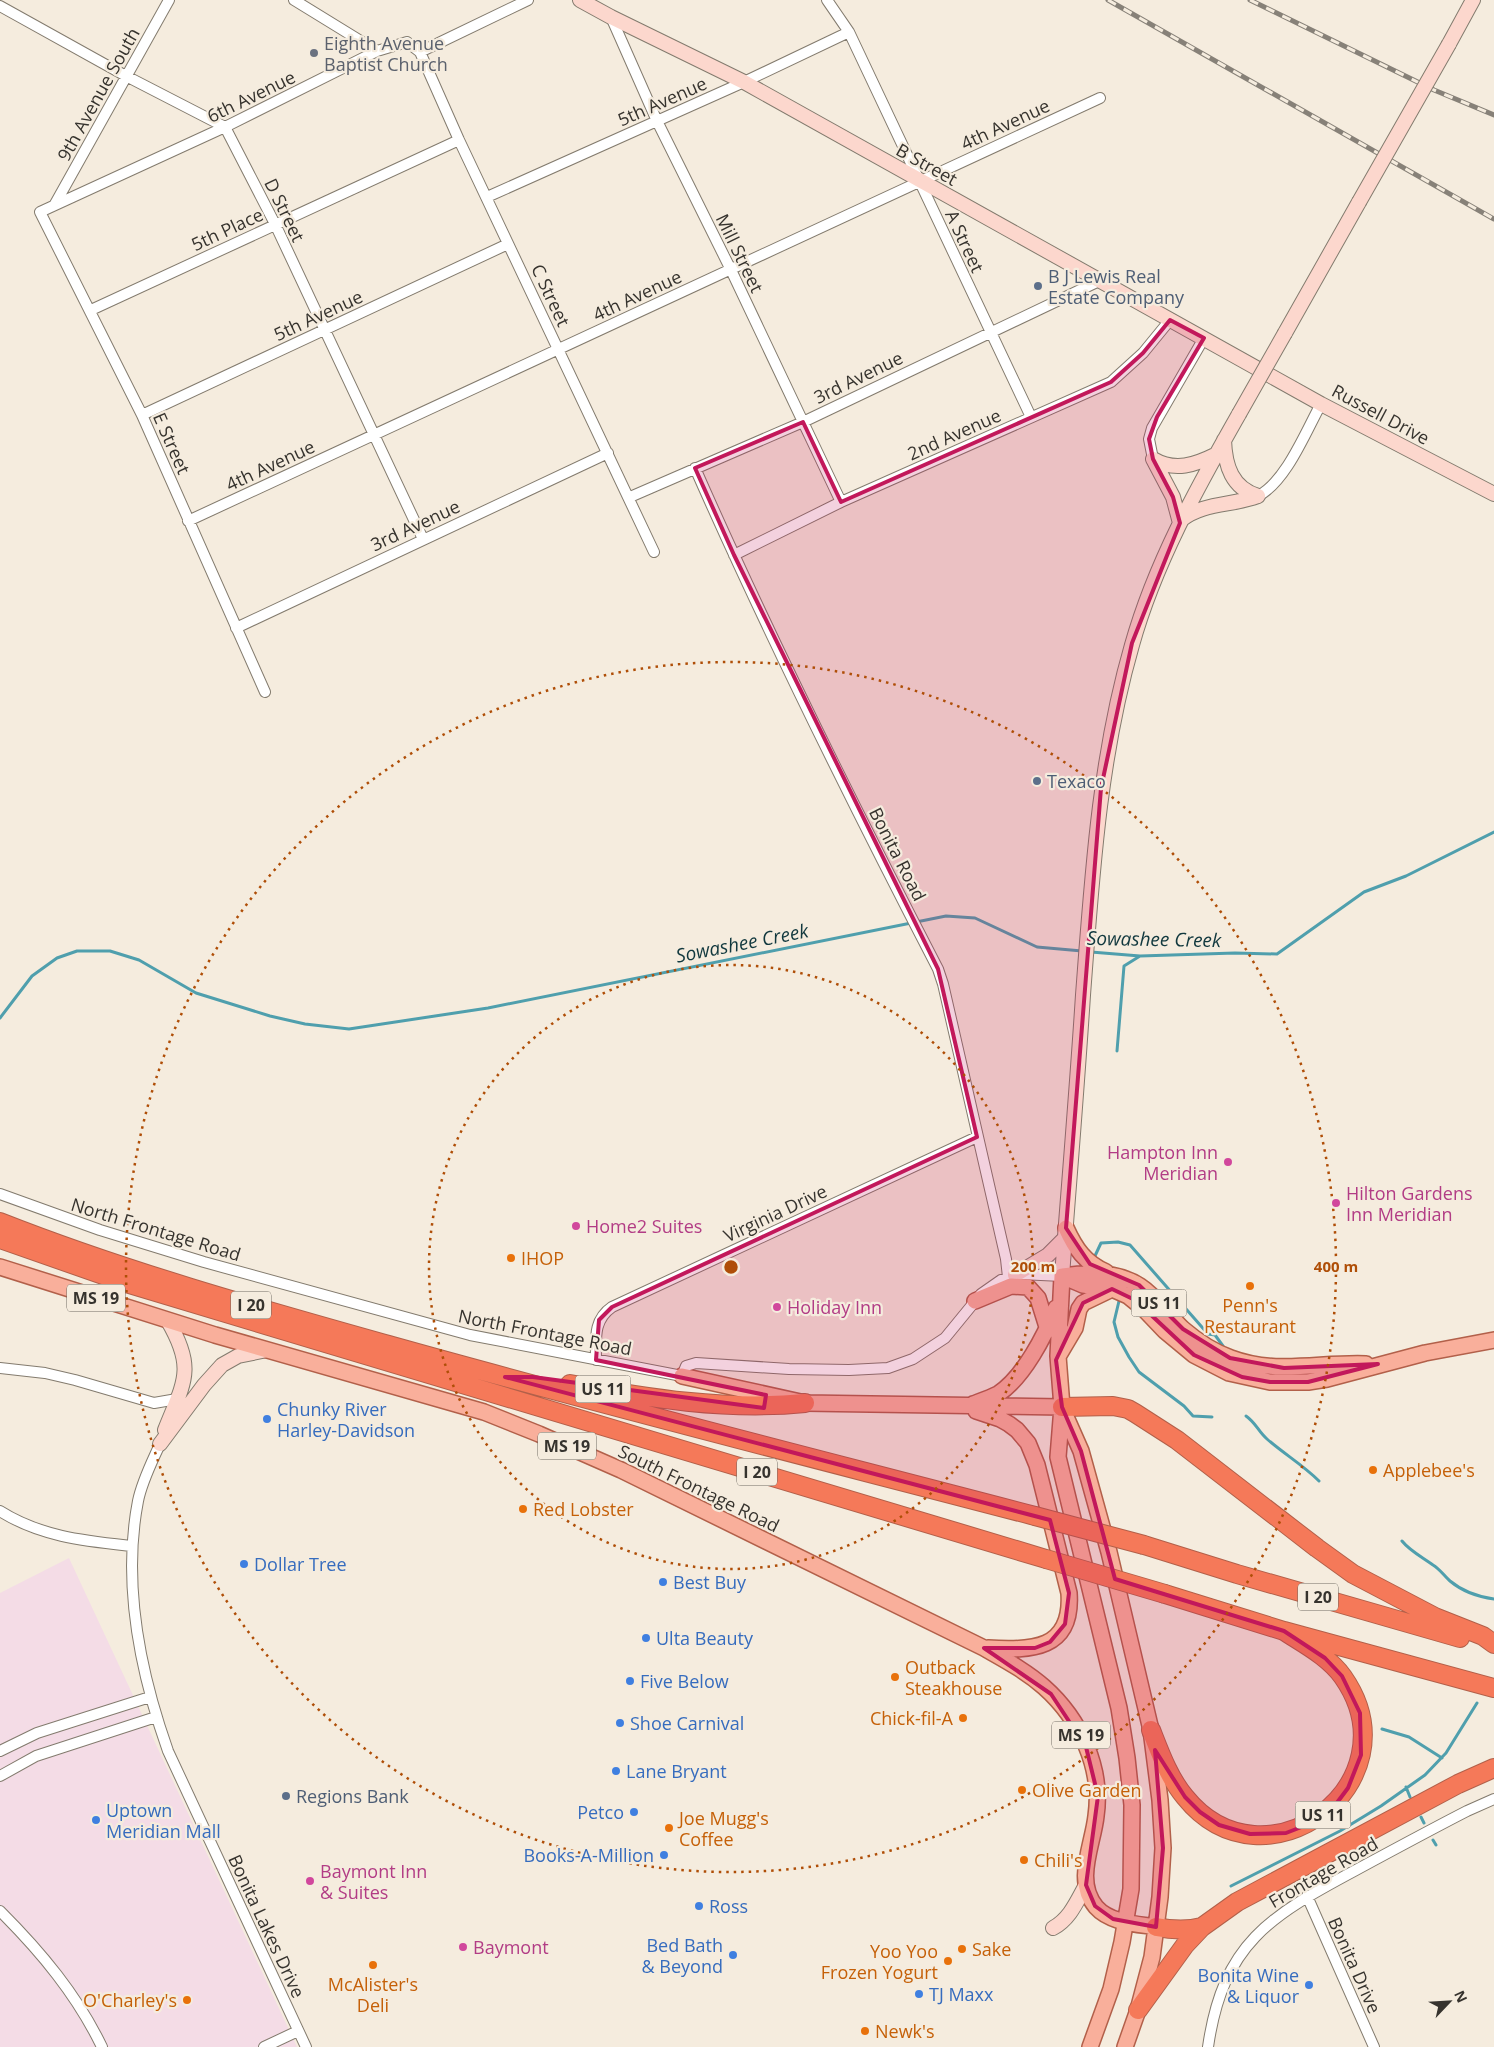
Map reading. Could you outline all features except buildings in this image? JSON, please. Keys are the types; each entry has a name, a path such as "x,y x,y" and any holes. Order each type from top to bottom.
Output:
{"highway":[{"name":"I 20","path":"0,1222 132,1269 297,1319 505,1377 1144,1544 1237,1574 1494,1646"},
{"name":"I 20","path":"0,1239 138,1287 1284,1631 1494,1688"},
{"name":"US 11","path":"505,1377 533,1377 591,1387 712,1403 758,1406 805,1403"},
{"path":"1062,1407 1112,1406 1128,1409 1176,1440 1353,1574 1436,1618 1483,1636 1494,1646"},
{"name":"US 11","path":"1151,1730 1164,1761 1185,1798 1200,1812 1219,1825 1250,1834 1268,1835 1286,1833 1320,1817 1336,1804 1348,1788 1356,1772 1362,1733 1360,1713 1353,1693 1342,1676 1325,1658 1284,1631"},
{"path":"1138,2010 1184,1945 1202,1927 1237,1902 1458,1784 1494,1768"},
{"path":"1156,1928 1190,1930 1202,1927"}],"main road":[{"name":"B Street","path":"580,0 744,82 1099,281 1253,364"},
{"path":"1062,1276 1091,887 1101,788 1118,697 1132,643 1145,606 1181,521 1216,454 1473,0"},
{"name":"Russell Drive","path":"1253,364 1321,404 1494,494"},
{"path":"1224,440 1227,463 1235,482 1248,493 1258,496"},
{"path":"1153,459 1174,467 1196,463 1216,454"},
{"path":"1153,459 1173,497 1181,521"},
{"path":"1181,521 1188,514 1203,508 1246,501 1258,496"},
{"path":"1012,1276 1048,1255 1065,1233"},
{"path":"1058,1363 1075,1328 1076,1317 1083,1303 1112,1282 1084,1258 1065,1233"},
{"name":"South Frontage Road","path":"0,1267 168,1321 475,1409 622,1470 984,1648 1017,1667 1044,1687 1066,1711 1086,1747 1095,1773 1098,1796 1096,1816 1086,1864 1086,1885 1092,1900 1100,1911 1113,1919 1156,1928"},
{"name":"US 11","path":"805,1403 964,1407 986,1399 1006,1388 1040,1343 1060,1299 1062,1276 1083,1273 1112,1282 1135,1300 1165,1331 1194,1355 1216,1367 1242,1377 1270,1382 1308,1382 1327,1379 1378,1364 1494,1340"},
{"path":"975,1301 1007,1287 1020,1285 1034,1291 1038,1298 1058,1363"},
{"path":"1058,1363 1060,1299"},
{"path":"160,1444 186,1374 179,1341 168,1321"},
{"path":"160,1444 222,1364 238,1356 267,1350"},
{"name":"US 11","path":"1058,1363 1062,1407 1081,1451 1151,1730"},
{"path":"682,1376 805,1403"},
{"path":"964,1407 1062,1407 1058,1457 1113,1680 1128,1758 1133,1830 1131,1890 1126,1922 1115,1976 1090,2047"},
{"path":"964,1407 1000,1419 1018,1430 1028,1443 1037,1464 1069,1593 1070,1604 1064,1624 1050,1642 1026,1650 984,1648"},
{"path":"1125,2047 1138,2010 1152,1956 1156,1928 1162,1848 1160,1800 1151,1730"},
{"path":"1054,1928 1068,1916 1086,1885"}],"street":[{"name":"9th Avenue South","path":"55,204 169,0"},
{"path":"294,0 376,51"},
{"path":"420,52 528,0"},
{"name":"A Street","path":"827,0 849,32 989,332 1031,417"},
{"path":"0,6 126,76 225,127"},
{"name":"Mill Street","path":"611,17 657,121 731,270 841,502"},
{"name":"5th Avenue","path":"487,196 744,82 849,32"},
{"name":"6th Avenue","path":"40,212 225,127 376,51 407,42 420,52"},
{"name":"C Street","path":"420,52 459,140 630,497 654,552"},
{"name":"4th Avenue","path":"188,521 1100,98"},
{"name":"D Street","path":"225,127 275,224 423,539"},
{"name":"5th Place","path":"91,310 459,140"},
{"name":"E Street","path":"40,212 91,310 142,415 265,692"},
{"name":"5th Avenue","path":"142,415 508,244"},
{"name":"3rd Avenue","path":"630,497 803,422 1099,281"},
{"name":"2nd Avenue","path":"734,555 841,502 1111,382 1143,353 1170,320"},
{"path":"1153,459 1150,439 1152,428 1204,338"},
{"path":"1258,496 1274,485 1284,472 1321,404"},
{"name":"3rd Avenue","path":"236,628 608,453"},
{"name":"Bonita Road","path":"695,468 734,555 886,867 938,969 1006,1259 1012,1276"},
{"name":"Virginia Drive","path":"596,1360 597,1326 602,1315 612,1307 978,1137"},
{"name":"North Frontage Road","path":"0,1194 100,1230 204,1262 470,1336 682,1376"},
{"path":"682,1376 686,1366 696,1363 789,1369 849,1370 888,1368 913,1359 940,1341 954,1328 975,1301 994,1284 1012,1276 1062,1276"},
{"path":"0,1368 44,1373 75,1380 154,1403 165,1403 177,1399"},
{"name":"Bonita Lakes Drive","path":"160,1444 148,1469 138,1500 132,1546 134,1602 141,1658 150,1697 168,1751 306,2047"},
{"path":"0,1512 42,1532 80,1540 132,1546"},
{"path":"0,1750 37,1733 150,1697"},
{"path":"0,1776 36,1756 156,1717"},
{"name":"Frontage Road","path":"1208,2047 1221,1992 1236,1961 1246,1946 1270,1922 1307,1896 1467,1811 1494,1799"},
{"name":"Bonita Drive","path":"1307,1896 1374,2047"},
{"path":"0,1911 20,1931 62,1980 85,2014 102,2047"},
{"path":"264,2047 298,2031"}],"highlighted area":[{"path":"1170,320 1204,338 1157,417 1149,439 1153,459 1173,497 1180,523 1132,643 1101,788 1066,1228 1090,1264 1139,1285 1183,1329 1230,1358 1284,1368 1378,1364 1308,1382 1270,1382 1242,1377 1194,1355 1135,1300 1112,1289 1083,1303 1056,1360 1062,1407 1081,1451 1115,1579 1284,1631 1325,1658 1342,1676 1360,1713 1361,1755 1348,1788 1336,1804 1304,1826 1286,1833 1250,1834 1219,1825 1200,1812 1185,1797 1155,1750 1163,1848 1156,1927 1113,1919 1095,1906 1086,1885 1098,1796 1086,1747 1051,1694 984,1648 1035,1648 1050,1642 1065,1624 1069,1593 1050,1520 505,1377 533,1377 764,1408 766,1395 596,1360 599,1320 612,1307 977,1137 938,969 734,555 695,468 803,422 841,502 1111,382 1143,353"}],"shaded area":[{"name":"Uptown Meridian Mall","path":"69,1558 297,2047 0,2047 0,1593"}],"waterway":[{"name":"Sowashee Creek","path":"1091,952 1140,956 1235,953 1277,954 1364,892 1406,876 1494,832"},
{"name":"Sowashee Creek","path":"0,1018 32,976 57,958 77,951 110,951 139,960 196,993 270,1016 305,1024 349,1029 488,1008 946,916 975,918 1037,947 1082,951"},
{"path":"1117,1051 1124,966 1140,956"},
{"path":"1094,1258 1101,1243 1118,1242 1130,1245 1208,1334 1215,1335 1223,1346"},
{"path":"1119,1301 1114,1322 1118,1337 1139,1372 1184,1406 1193,1416 1212,1417"},
{"path":"1246,1416 1267,1439 1319,1481"},
{"path":"1402,1541 1412,1551 1438,1568 1455,1585 1482,1597 1494,1599"},
{"path":"1231,1886 1340,1831 1381,1806 1425,1775 1446,1753 1477,1703"},
{"path":"1382,1729 1409,1737 1442,1758"},
{"path":"1406,1787 1410,1797"},
{"path":"1421,1817 1424,1823"},
{"path":"1433,1840 1436,1845"}],"railway":[{"path":"1108,0 1494,219"},
{"path":"1250,0 1434,90 1494,115"}],"place":[{"name":"Eighth Avenue Baptist Church","path":"314,53"},
{"name":"B J Lewis Real Estate Company","path":"1038,286"},
{"name":"Texaco","path":"1037,781"},
{"name":"Hampton Inn Meridian","path":"1228,1162"},
{"name":"Hilton Gardens Inn Meridian","path":"1336,1203"},
{"name":"Home2 Suites","path":"576,1226"},
{"name":"IHOP","path":"511,1258"},
{"name":"Penn's Restaurant","path":"1250,1286"},
{"name":"Holiday Inn","path":"777,1307"},
{"name":"Chunky River Harley-Davidson","path":"267,1419"},
{"name":"Applebee's","path":"1373,1470"},
{"name":"Red Lobster","path":"523,1509"},
{"name":"Dollar Tree","path":"244,1564"},
{"name":"Best Buy","path":"663,1582"},
{"name":"Ulta Beauty","path":"646,1638"},
{"name":"Outback Steakhouse","path":"895,1677"},
{"name":"Five Below","path":"630,1681"},
{"name":"Chick-fil-A","path":"963,1718"},
{"name":"Shoe Carnival","path":"620,1723"},
{"name":"Lane Bryant","path":"616,1771"},
{"name":"Olive Garden","path":"1022,1790"},
{"name":"Regions Bank","path":"286,1796"},
{"name":"Petco","path":"634,1812"},
{"name":"Uptown Meridian Mall","path":"96,1820"},
{"name":"Joe Mugg's Coffee","path":"669,1828"},
{"name":"Books-A-Million","path":"664,1855"},
{"name":"Chili's","path":"1024,1860"},
{"name":"Baymont Inn & Suites","path":"310,1881"},
{"name":"Ross","path":"699,1906"},
{"name":"Baymont","path":"463,1947"},
{"name":"Sake","path":"962,1949"},
{"name":"Bed Bath & Beyond","path":"733,1955"},
{"name":"Yoo Yoo Frozen Yogurt","path":"948,1961"},
{"name":"McAlister's Deli","path":"373,1965"},
{"name":"Bonita Wine & Liquor","path":"1309,1985"},
{"name":"TJ Maxx","path":"919,1994"},
{"name":"O'Charley's","path":"187,2000"},
{"name":"Newk's","path":"865,2031"}]}
